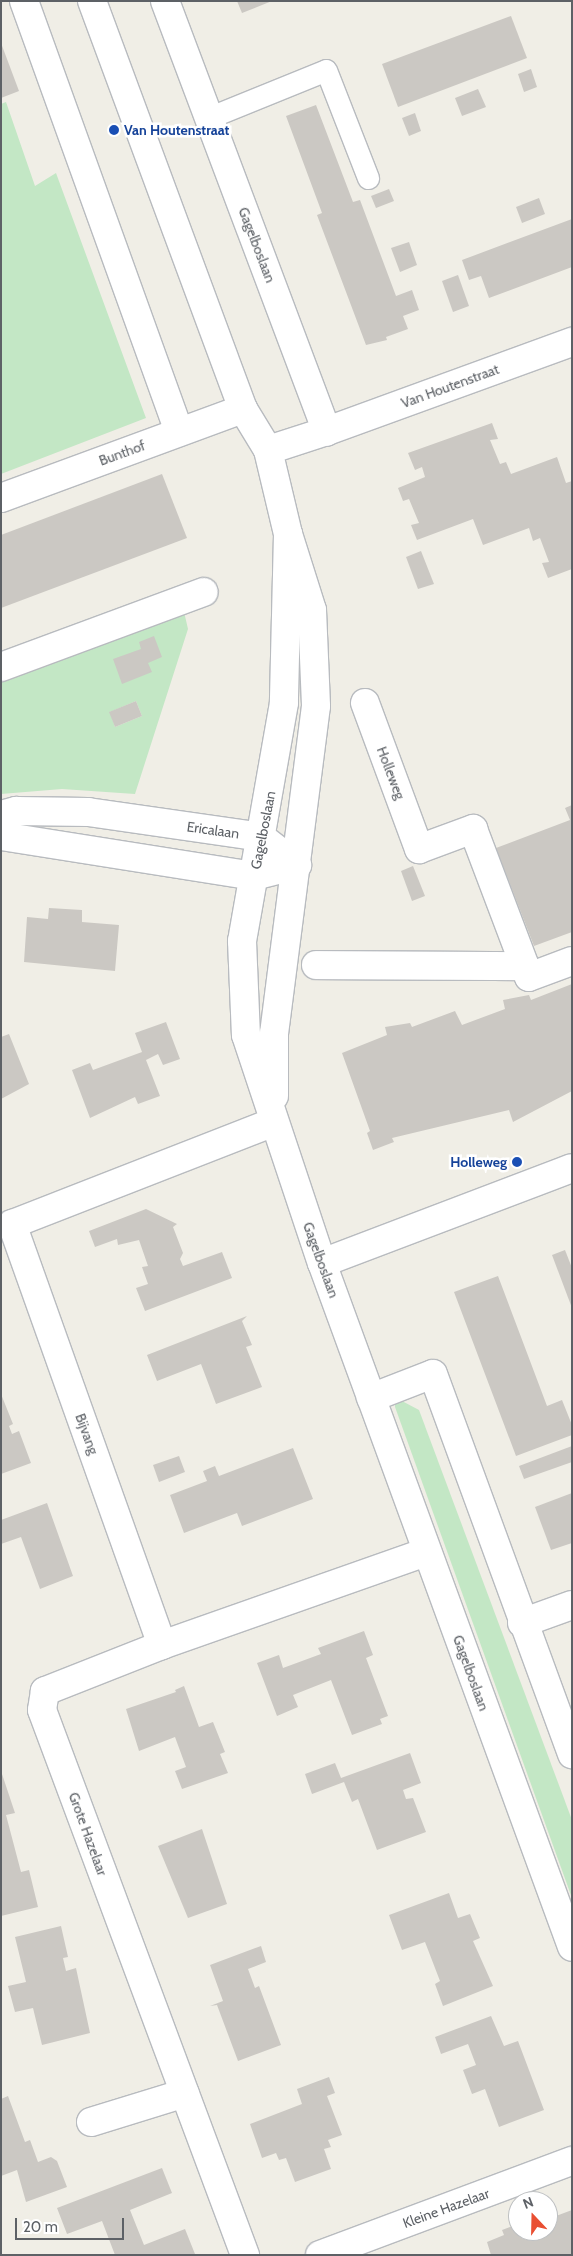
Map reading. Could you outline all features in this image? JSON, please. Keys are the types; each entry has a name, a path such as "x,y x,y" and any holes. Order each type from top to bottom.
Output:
{"street":[{"path":"24,1 179,432"},
{"name":"Gagelboslaan","path":"92,1 243,409 268,450 288,534 312,610 316,706 274,1033 274,1122"},
{"name":"Gagelboslaan","path":"165,1 327,431"},
{"name":"Van Houtenstraat","path":"327,431 572,342"},
{"name":"Bunthof","path":"1,498 243,409"},
{"path":"268,450 327,431"},
{"name":"Gagelboslaan","path":"288,534 284,596 284,703 242,941 246,1035 322,1263 426,1552 572,1947"},
{"path":"1,667 204,592"},
{"name":"Holleweg","path":"365,703 420,849 473,829 525,966"},
{"name":"Ericalaan","path":"1,815 16,811 88,812 261,836"},
{"path":"1,836 254,876 297,865"},
{"path":"261,836 297,865"},
{"path":"316,965 525,966 529,977 572,961"},
{"name":"Bijvang","path":"162,1645 12,1224 274,1122"},
{"path":"322,1263 572,1168"},
{"path":"371,1398 433,1374 522,1623 572,1754"},
{"path":"162,1645 426,1552"},
{"path":"522,1623 572,1605"},
{"name":"Grote Hazelaar","path":"162,1645 45,1691 42,1710 245,2255"},
{"path":"91,2122 185,2093"},
{"name":"Kleine Hazelaar","path":"320,2255 572,2161"}],"lane":[{"path":"208,118 326,70 368,178"}],"green space":[{"path":"6,102 35,186 56,173 146,418 1,474 1,104"},
{"path":"182,603 188,629 135,794 62,789 1,794 1,671","holes":["136,701 142,716 115,727 110,712"]},
{"path":"402,1401 419,1410 572,1820 572,1898 395,1407 395,1404"}],"building":[{"path":"237,1 272,1 242,13"},
{"path":"511,16 527,58 398,107 382,64"},
{"path":"1,43 19,91 1,98"},
{"path":"531,69 537,87 524,92 518,74"},
{"path":"478,89 486,107 462,116 455,98"},
{"path":"316,105 353,202 360,200 396,296 412,290 419,310 403,316 408,329 386,337 387,340 366,345 317,215 322,213 286,116"},
{"path":"415,113 421,131 409,136 402,118"},
{"path":"389,189 394,201 376,208 371,196"},
{"path":"539,198 545,214 522,223 516,207"},
{"path":"572,219 572,267 489,298 481,276 469,280 462,260"},
{"path":"409,242 417,265 400,272 391,248"},
{"path":"458,275 469,306 453,312 442,281"},
{"path":"492,423 498,439 490,440 500,464 506,462 511,474 557,457 566,483 572,481 572,569 548,578 542,563 549,562 540,538 533,541 529,528 483,545 473,519 417,540 411,525 419,523 409,499 403,501 398,488 425,477 422,467 415,470 408,453"},
{"path":"162,474 187,538 1,608 1,535"},
{"path":"421,551 434,584 418,589 406,557"},
{"path":"154,636 162,657 148,663 152,672 122,684 113,659 141,649 139,642"},
{"path":"136,701 142,716 115,727 109,712"},
{"path":"572,805 572,932 534,946 496,848 570,820 565,808"},
{"path":"413,866 425,896 412,901 401,871"},
{"path":"49,908 82,910 82,922 119,925 115,971 24,962 27,917 48,919"},
{"path":"572,984 572,1091 513,1122 509,1110 392,1138 394,1142 373,1150 367,1133 370,1131 342,1053 387,1035 385,1027 410,1023 412,1027 455,1011 462,1025 505,1009 503,1000 529,995 531,1000"},
{"path":"166,1022 180,1059 163,1065 158,1054 146,1060 160,1096 138,1104 135,1097 90,1118 72,1070 90,1063 93,1070 142,1052 135,1033"},
{"path":"9,1034 29,1084 1,1099 1,1037"},
{"path":"146,1209 177,1224 173,1227 183,1253 180,1259 183,1266 222,1252 232,1278 145,1311 136,1288 148,1284 142,1267 148,1266 139,1240 118,1245 117,1239 95,1247 89,1231"},
{"path":"565,1250 572,1268 572,1308 552,1255"},
{"path":"498,1276 547,1406 562,1400 572,1425 572,1435 516,1456 454,1292"},
{"path":"247,1316 242,1321 252,1345 246,1347 262,1387 216,1404 201,1364 157,1381 147,1355"},
{"path":"1,1394 13,1424 9,1426 12,1434 19,1431 31,1463 1,1474"},
{"path":"572,1446 572,1462 524,1479 519,1466"},
{"path":"293,1448 313,1499 242,1526 237,1513 184,1533 170,1495 207,1481 203,1471 215,1466 219,1476"},
{"path":"179,1456 185,1472 159,1482 153,1465"},
{"path":"572,1493 572,1543 551,1550 535,1507"},
{"path":"47,1503 73,1576 40,1589 21,1537 1,1544 1,1520"},
{"path":"364,1631 373,1655 366,1658 388,1716 380,1719 382,1724 352,1735 331,1680 293,1695 298,1707 277,1716 257,1663 279,1655 283,1668 321,1654 318,1648"},
{"path":"184,1686 199,1727 213,1722 225,1752 220,1754 228,1773 182,1789 175,1771 186,1767 175,1737 139,1751 126,1709 176,1692 175,1690"},
{"path":"410,1753 421,1783 403,1790 406,1799 413,1798 426,1832 377,1850 358,1799 352,1802 344,1782 312,1794 305,1774 335,1763 341,1778"},
{"path":"1,1771 15,1813 6,1815 21,1872 29,1870 38,1907 1,1916"},
{"path":"202,1829 227,1904 188,1918 158,1846"},
{"path":"449,1893 458,1918 470,1914 480,1938 473,1941 493,1986 443,2006 435,1984 440,1981 425,1942 402,1950 389,1915"},
{"path":"61,1926 68,1957 63,1958 66,1971 76,1968 90,2033 42,2045 33,2008 15,2012 8,1986 26,1982 15,1937"},
{"path":"261,1946 266,1962 248,1969 255,1988 259,1986 281,2045 238,2061 217,2005 210,2006 223,2001 210,1965"},
{"path":"491,2016 504,2046 518,2041 544,2110 499,2127 485,2089 472,2094 463,2070 476,2065 468,2044 441,2054 435,2037"},
{"path":"329,2077 335,2093 327,2096 342,2135 328,2140 331,2147 324,2149 331,2169 295,2182 286,2158 279,2160 276,2153 262,2158 250,2124 302,2104 297,2089"},
{"path":"8,2096 25,2142 30,2140 38,2162 51,2157 57,2161 67,2187 26,2202 17,2170 1,2176 1,2099"},
{"path":"162,2168 172,2193 130,2210 144,2245 185,2229 195,2254 115,2255 102,2221 67,2234 57,2208"},
{"path":"572,2210 572,2254 491,2255 487,2242 504,2235 502,2230 508,2228 508,2241 558,2241 558,2215"}],"place":[{"name":"Van Houtenstraat","path":"114,130"},
{"name":"Holleweg","path":"517,1162"}]}
